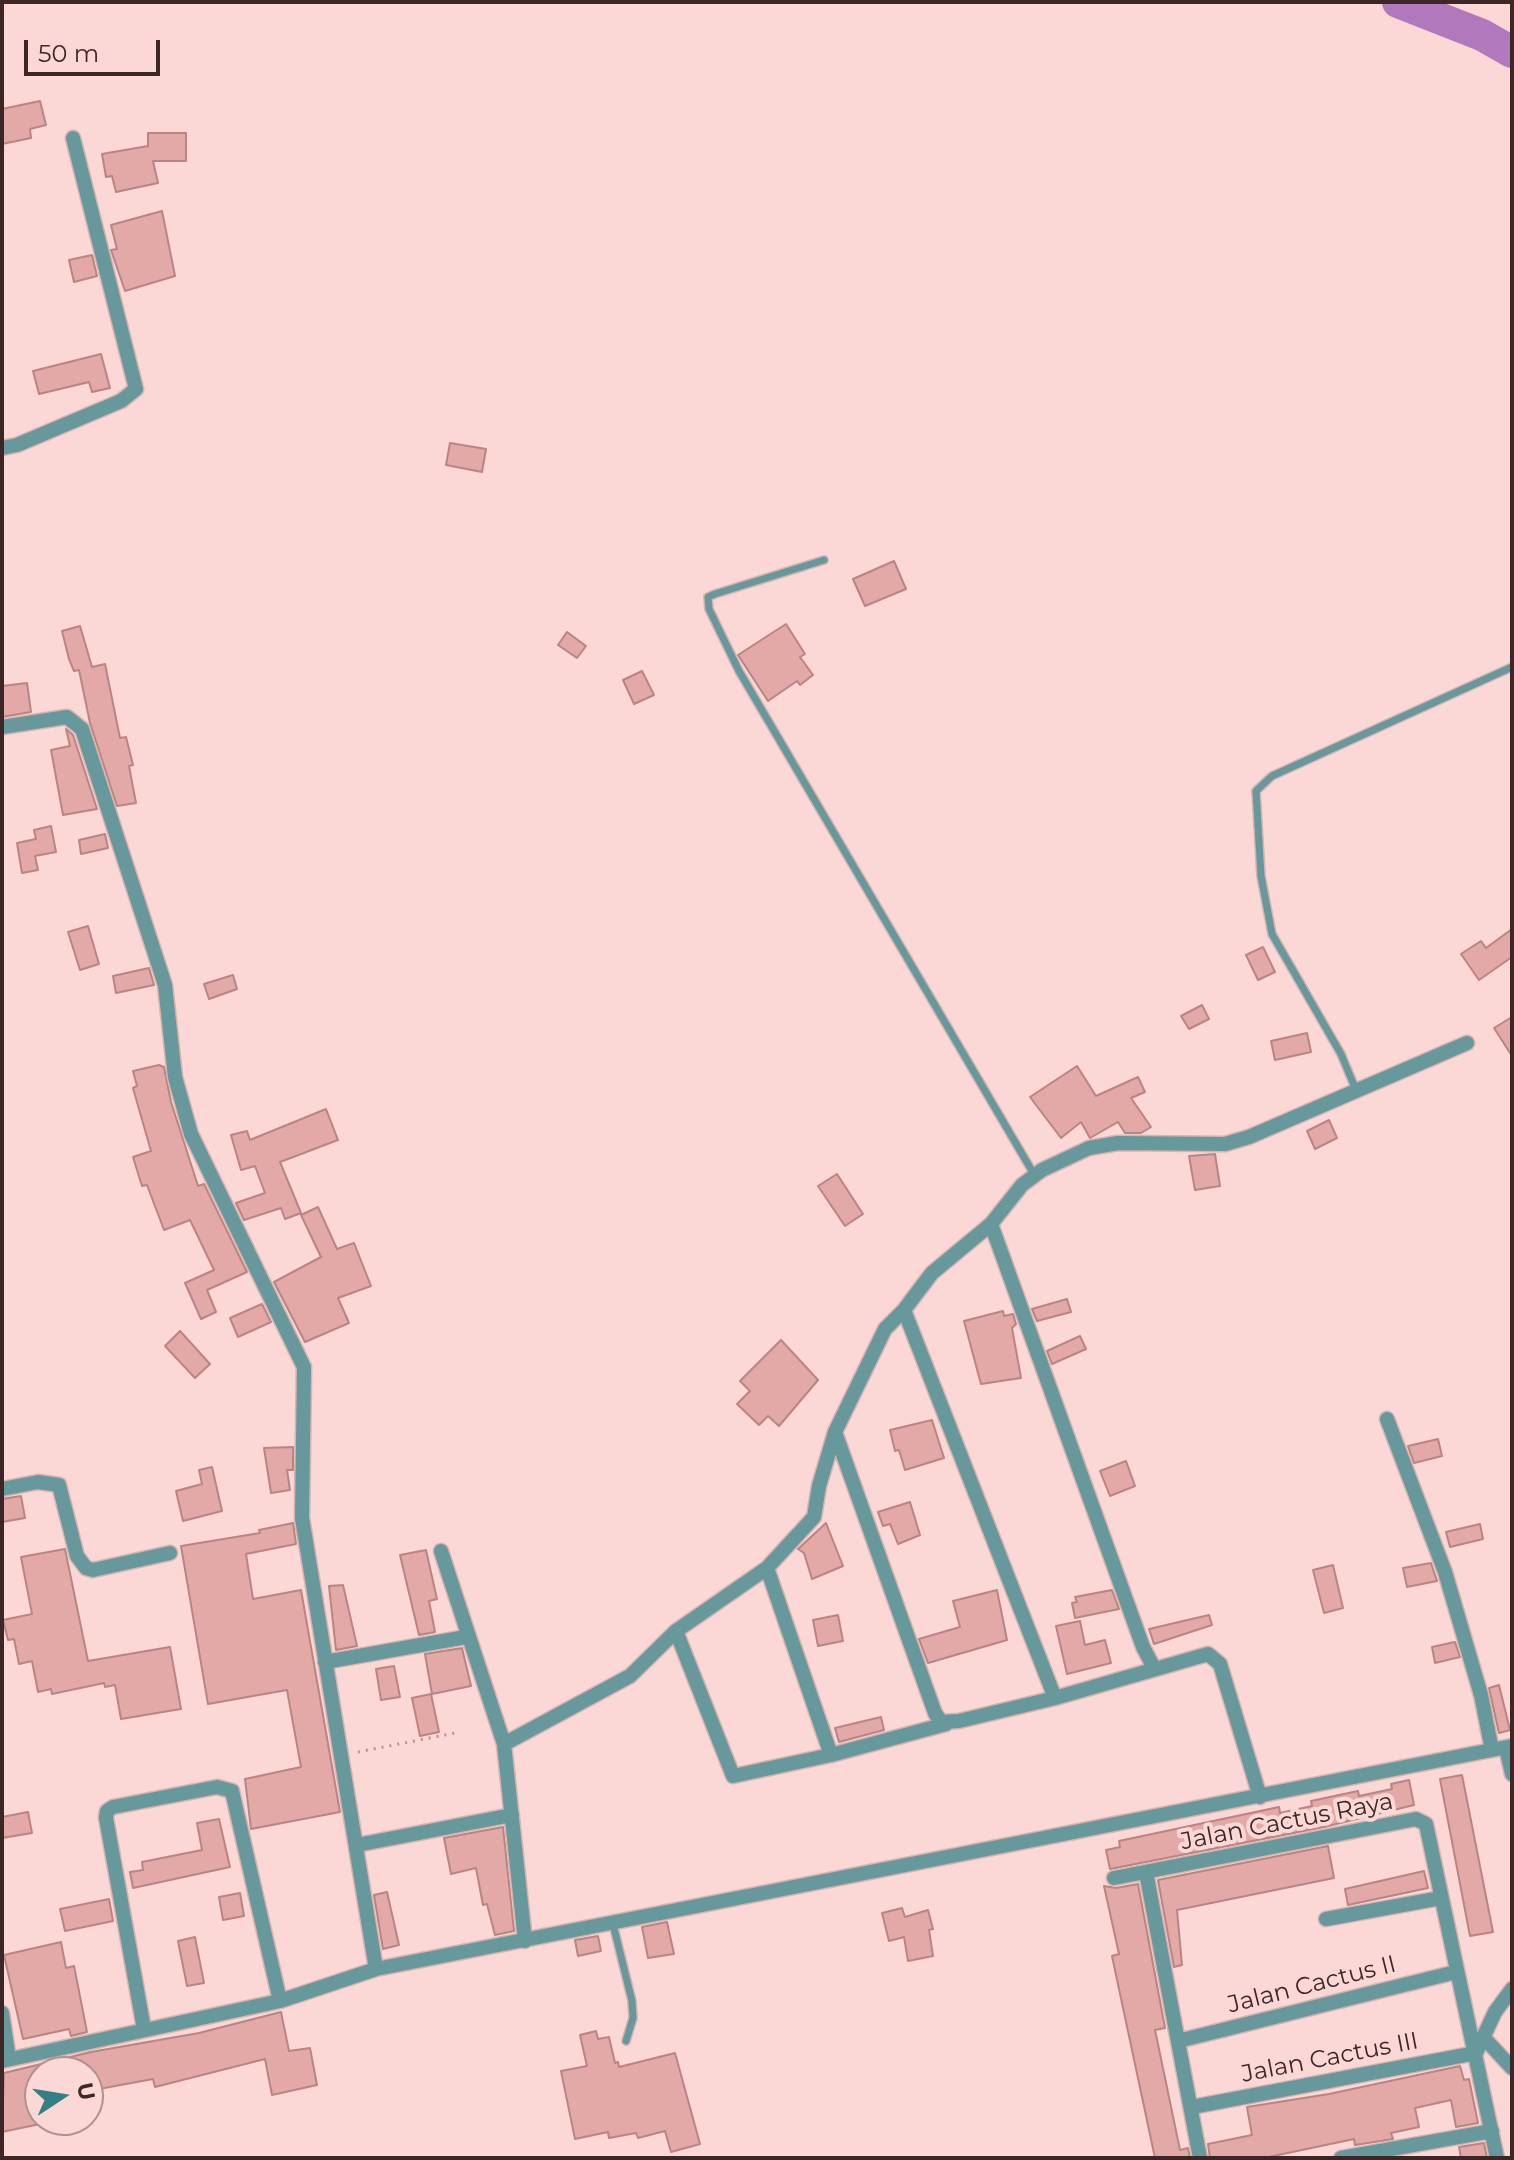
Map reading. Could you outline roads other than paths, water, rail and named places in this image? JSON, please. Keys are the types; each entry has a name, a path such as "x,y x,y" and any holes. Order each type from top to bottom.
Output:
{"street":[{"path":"2,448 17,445 121,401 136,389 73,138"},
{"path":"2,727 67,717 82,729 165,985 175,1077 191,1134 302,1362 301,1507 376,1969"},
{"path":"504,1744 630,1676 676,1631 767,1568 814,1517 819,1486 835,1432 879,1339 932,1273 991,1224 1022,1185 1089,1148 1118,1143 1225,1144 1467,1043"},
{"path":"991,1224 1143,1647 1154,1668"},
{"path":"904,1310 1055,1698"},
{"path":"1387,1419 1445,1572 1481,1695 1512,1774"},
{"path":"835,1432 935,1713 946,1724"},
{"path":"2,1489 38,1482 59,1485 77,1556 86,1568 93,1570 170,1553"},
{"path":"441,1551 466,1637 504,1744 525,1941"},
{"path":"767,1568 831,1755"},
{"path":"676,1631 733,1776 831,1755 1055,1698 1208,1654 1217,1658 1260,1797"},
{"path":"325,1662 466,1637"},
{"path":"2,2013 6,2060 280,2001 376,1969 1503,1748"},
{"path":"144,2029 106,1818 107,1811 113,1807 217,1787 232,1791 280,2001"},
{"path":"357,1845 512,1815"},
{"name":"Jalan Cactus Raya","path":"1114,1878 1416,1819 1429,1829 1456,1972 1497,2158"},
{"path":"1146,1872 1200,2158"},
{"path":"1326,1919 1441,1898"},
{"name":"Jalan Cactus II","path":"1178,2041 1456,1972"},
{"path":"1476,2053 1495,2012 1512,1989"},
{"path":"1485,2039 1512,2068"},
{"name":"Jalan Cactus III","path":"1192,2107 1476,2053"},
{"path":"1341,2158 1492,2131"}],"lane":[{"path":"824,560 715,594 708,597 709,609 739,671 1035,1176"},
{"path":"1356,1090 1341,1054 1272,934 1261,876 1256,791 1272,776 1512,667"},
{"path":"613,1924 632,2001 633,2018 626,2041"}],"waterway":[{"path":"1398,2 1482,35 1512,52"}]}
